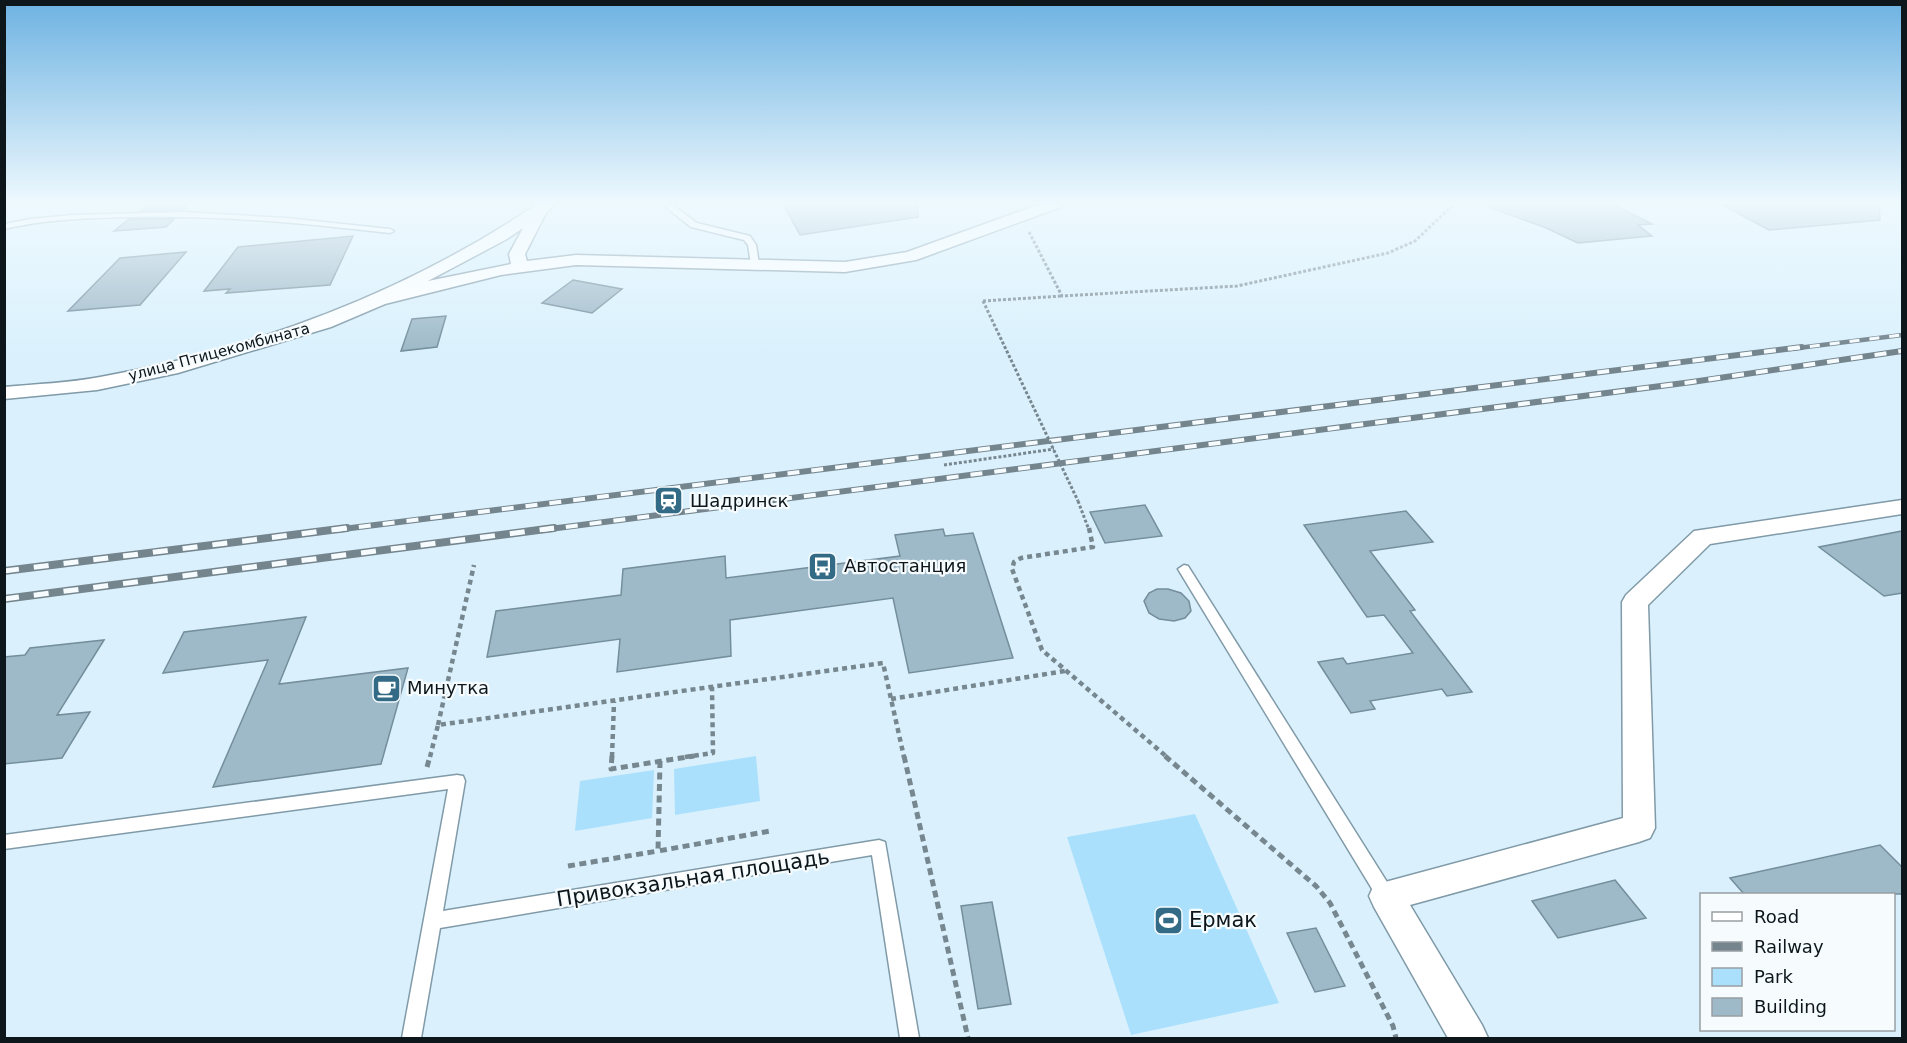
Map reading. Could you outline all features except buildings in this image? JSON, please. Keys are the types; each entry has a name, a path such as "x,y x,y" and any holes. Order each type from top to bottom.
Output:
{"street":[{"name":"улица Птицекомбината","path":"4,393 97,384 171,369 324,323 379,300 469,253"},
{"path":"518,253 520,266"},
{"path":"379,300 429,285 520,266 576,260 618,259 844,267 875,264 917,253"},
{"path":"1469,1038 1386,896 1639,828 1635,602 1703,537 1902,507"}],"lane":[{"path":"754,253 755,264"},
{"path":"1184,569 1386,896"},
{"path":"4,842 458,781 411,1038"},
{"name":"Привокзальная площадь","path":"433,921 879,847 910,1038"}],"path":[{"path":"1039,253 1062,296"},
{"path":"1391,253 1237,286 983,301 1054,449 1093,538 1094,547 1021,558 1014,562 1012,569 1042,650 1316,886 1330,903 1393,1026 1396,1038"},
{"path":"944,465 1054,449"},
{"path":"423,786 474,565"},
{"path":"438,725 883,663 968,1038"},
{"path":"891,699 1065,671"},
{"path":"614,702 611,769 713,753 712,687"},
{"path":"657,851 660,761"},
{"path":"568,866 770,831"}],"green space":[{"path":"756,756 760,801 675,815 674,769"},
{"path":"654,770 652,818 575,831 580,781"},
{"name":"Ермак","path":"1195,814 1279,1003 1131,1035 1067,837"}],"railway":[{"path":"1790,349 1902,335"},
{"path":"335,530 1802,347"},
{"path":"542,530 1692,382 1902,351"},
{"path":"4,571 347,528"},
{"path":"4,599 554,528"}],"place":[{"name":"Шадринск","path":"669,501"},
{"name":"Автостанция","path":"823,566"},
{"name":"Минутка","path":"386,688"},
{"name":"Ермак","path":"1168,920"}]}
